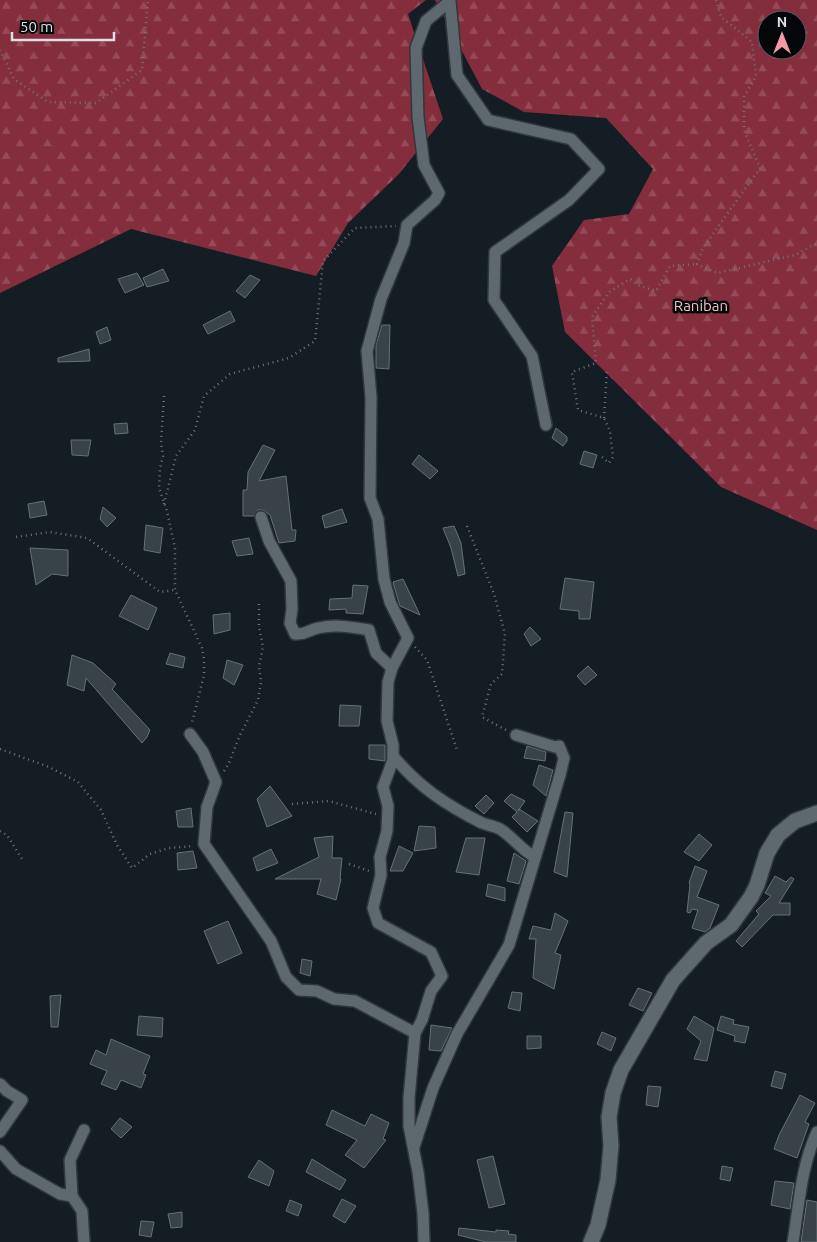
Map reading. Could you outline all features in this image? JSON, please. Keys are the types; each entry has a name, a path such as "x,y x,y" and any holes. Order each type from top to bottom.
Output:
{"street":[{"path":"424,1242 423,1213 409,1126 415,1034 422,1020 431,991 442,976 431,952 378,923 373,908 381,875 380,857 387,830 388,806 383,787 393,760 393,745 387,721 388,682 392,668 408,638 390,602 384,579 378,519 370,498 371,397 367,350 381,298 404,243 407,225 435,200 439,193 424,165 418,117 416,48 426,21 450,1 457,75 488,120 570,139 599,169 568,200 495,252 494,300 532,356 546,425"},
{"path":"261,517 269,542 291,581 292,609 290,623 296,634 303,635 317,628 338,625 369,630 376,653 392,668"},
{"path":"190,734 210,766 216,782 207,807 204,844 271,942 286,977 299,990 317,991 334,999 355,1000 415,1034"},
{"path":"413,1148 433,1088 457,1034 509,945 564,758 559,746 555,747 516,735"},
{"path":"393,756 420,785 440,800 484,824 497,828 510,836 527,854 535,857"},
{"path":"591,1242 598,1225 608,1180 611,1146 609,1117 613,1093 622,1070 673,980 706,943 731,925 750,897 757,885 767,853 778,835 795,820 817,813"},
{"path":"0,1084 7,1091 22,1100 0,1132"},
{"path":"84,1130 70,1160 72,1196 82,1211 84,1242"},
{"path":"793,1242 803,1178 811,1145 817,1132"},
{"path":"0,1151 16,1169 60,1194 72,1196"},
{"path":"598,1225 601,1242"}],"path":[{"path":"0,50 14,79 48,102 96,103 142,70 148,0"},
{"path":"697,264 703,248 760,168 744,130 744,97 756,76 752,42 721,17 716,0"},
{"path":"164,504 176,456 195,430 204,396 230,374 289,358 315,342 323,261 355,228 407,225"},
{"path":"604,418 578,410 572,372 596,363 592,317 609,292 630,279 640,286 656,291 670,266 697,264 716,273 795,255 817,243"},
{"path":"602,457 609,463 613,457 610,431 604,418 606,370"},
{"path":"164,396 161,443 163,456 159,488 175,548 175,590 202,648 204,659 204,675 190,734"},
{"path":"467,526 494,594 505,634 502,674 492,684 482,717 516,735"},
{"path":"16,537 50,532 87,538 160,592 175,590"},
{"path":"216,782 229,763 240,735 258,700 261,682 259,666 263,647 259,627 259,603"},
{"path":"408,638 427,660 457,750"},
{"path":"0,749 49,767 78,782 101,810 117,845 132,868 150,854 170,848 204,844"},
{"path":"292,804 329,801 388,817"},
{"path":"0,831 7,835 22,859"},
{"path":"349,864 381,875"}],"green space":[{"path":"0,0 426,0 408,14 443,119 398,175 348,223 316,276 131,229 0,293"},
{"name":"Raniban","path":"435,0 817,0 817,530 721,487 565,332 552,266 584,220 629,214 653,169 606,118 524,112 482,89"}],"building":[{"path":"163,269 169,281 147,287 143,278"},
{"path":"137,273 144,285 125,293 118,279"},
{"path":"250,275 260,280 245,298 236,291"},
{"path":"230,311 235,321 208,334 203,325"},
{"path":"382,325 390,325 389,369 376,368 376,345"},
{"path":"107,327 111,340 100,344 96,332"},
{"path":"89,349 90,361 58,362 58,358"},
{"path":"127,423 128,433 115,434 114,424"},
{"path":"556,428 567,437 567,441 563,446 552,438"},
{"path":"71,440 91,440 88,456 72,455"},
{"path":"263,445 275,450 259,481 286,476 292,530 296,530 295,541 279,543 270,515 263,510 258,510 254,516 243,516 243,490 247,490 248,472"},
{"path":"584,451 597,455 593,468 580,464"},
{"path":"419,455 438,471 430,479 412,464"},
{"path":"44,501 47,515 30,518 28,504"},
{"path":"103,507 116,518 107,527 100,519"},
{"path":"342,509 347,522 325,528 322,516"},
{"path":"146,525 163,528 160,553 144,550"},
{"path":"454,526 461,543 465,574 458,576 451,548 443,528"},
{"path":"249,538 253,554 237,556 232,541"},
{"path":"30,548 68,550 68,576 52,574 36,585"},
{"path":"565,578 594,582 590,619 579,619 579,611 560,609"},
{"path":"403,579 420,615 400,606 393,582"},
{"path":"353,585 368,586 363,614 346,613 346,609 329,610 330,599 352,598"},
{"path":"131,595 157,608 148,630 119,616"},
{"path":"230,613 230,630 214,634 213,615"},
{"path":"530,627 541,639 531,646 524,634"},
{"path":"170,653 185,657 183,668 166,664"},
{"path":"72,655 93,663 116,684 112,689 150,730 142,743 86,678 84,691 67,685"},
{"path":"227,660 243,665 234,685 223,678"},
{"path":"588,666 597,675 585,685 577,676"},
{"path":"340,705 361,706 359,726 339,726"},
{"path":"369,745 385,745 385,761 369,759"},
{"path":"527,746 546,752 545,761 524,758"},
{"path":"539,765 553,770 546,796 533,785"},
{"path":"270,786 292,816 267,827 257,799"},
{"path":"511,794 525,801 519,809 538,821 527,832 512,817 517,812 504,801"},
{"path":"486,795 494,803 484,814 475,806"},
{"path":"191,808 193,827 178,827 176,811"},
{"path":"565,812 573,813 567,877 554,872"},
{"path":"419,826 435,827 436,848 414,851"},
{"path":"699,834 712,845 699,861 684,852"},
{"path":"333,836 332,858 342,858 341,879 336,900 317,894 321,879 275,879 319,857 314,838"},
{"path":"466,838 485,838 479,875 456,872"},
{"path":"399,846 413,853 403,871 390,871"},
{"path":"271,849 278,863 257,871 253,858"},
{"path":"193,851 197,868 178,870 177,853"},
{"path":"514,853 526,861 519,884 507,881"},
{"path":"695,866 707,871 697,897 719,905 710,928 705,932 692,928 698,910 692,909 690,913 687,912 689,883"},
{"path":"775,876 786,882 791,877 794,879 779,903 790,903 790,915 773,915 742,947 736,941 759,914 756,911 771,896 765,893"},
{"path":"488,884 505,888 505,901 486,896"},
{"path":"555,913 568,921 555,953 561,955 554,989 533,978 536,939 529,939 533,926 551,930"},
{"path":"228,921 242,953 218,964 204,931"},
{"path":"302,959 312,961 310,976 300,973"},
{"path":"638,988 652,993 643,1011 629,1005"},
{"path":"512,992 522,993 520,1011 508,1008"},
{"path":"61,995 58,1027 51,1027 50,996"},
{"path":"139,1016 163,1018 162,1037 137,1035"},
{"path":"694,1016 714,1028 707,1061 694,1059 701,1041 687,1029"},
{"path":"721,1016 734,1020 733,1024 749,1027 745,1043 734,1041 735,1036 717,1030"},
{"path":"431,1025 452,1028 441,1051 429,1050"},
{"path":"602,1032 616,1038 611,1051 597,1044"},
{"path":"527,1036 541,1036 541,1048 527,1049"},
{"path":"111,1039 150,1056 143,1074 146,1075 141,1088 121,1080 116,1090 101,1084 107,1071 90,1064 96,1050 106,1055"},
{"path":"775,1071 786,1074 782,1089 771,1086"},
{"path":"648,1086 661,1087 658,1107 646,1105"},
{"path":"800,1095 815,1103 805,1122 809,1124 797,1158 774,1149 779,1135"},
{"path":"332,1110 365,1126 371,1114 389,1123 383,1139 386,1140 364,1168 345,1155 357,1140 326,1125"},
{"path":"120,1118 132,1127 121,1138 111,1129"},
{"path":"493,1156 505,1204 489,1208 477,1160"},
{"path":"312,1159 346,1180 340,1190 306,1172"},
{"path":"259,1160 274,1171 269,1186 248,1177"},
{"path":"722,1166 733,1168 730,1181 720,1179"},
{"path":"775,1181 794,1183 790,1209 771,1205"},
{"path":"342,1199 356,1206 345,1223 333,1216"},
{"path":"290,1200 302,1205 298,1216 286,1211"},
{"path":"807,1200 817,1202 817,1242 801,1242"},
{"path":"182,1212 182,1227 171,1228 168,1214"},
{"path":"141,1221 154,1222 151,1237 139,1235"},
{"path":"459,1228 496,1232 496,1230 509,1231 508,1234 516,1235 516,1242 486,1242 458,1235"}]}
